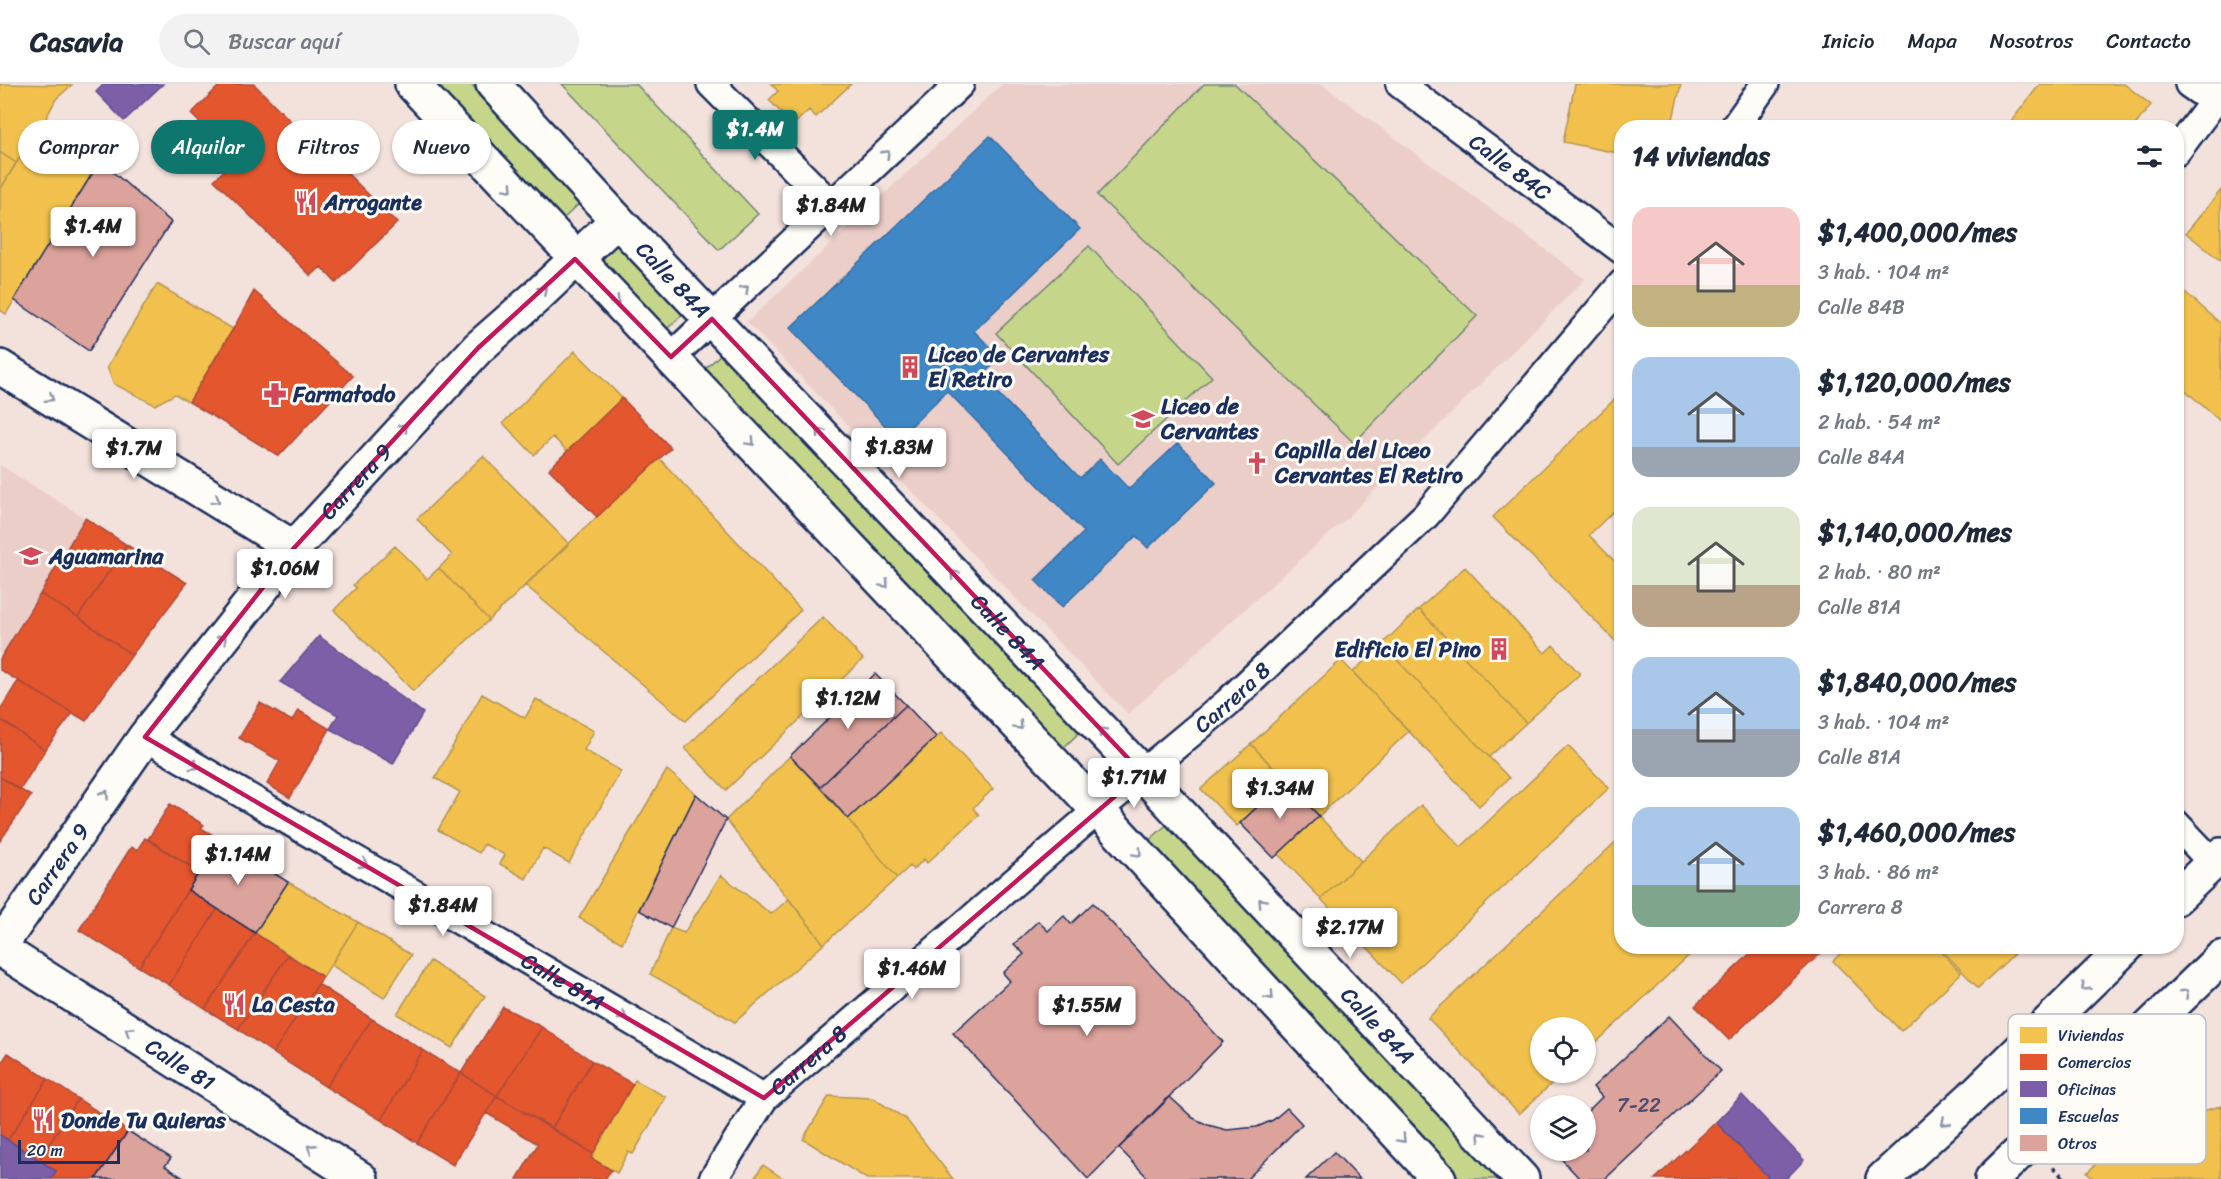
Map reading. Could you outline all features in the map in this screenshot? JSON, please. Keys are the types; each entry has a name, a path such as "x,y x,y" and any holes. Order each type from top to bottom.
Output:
{"street":[{"path":"412,84 1098,810 1439,1179"},
{"name":"Calle 84A","path":"493,84 617,220 1142,773 1522,1179"},
{"path":"711,84 832,206"},
{"path":"671,357 960,84"},
{"name":"Calle 84C","path":"1400,84 1614,244"},
{"path":"1740,120 1765,84"},
{"path":"2184,142 2218,97 2189,84"},
{"name":"Carrera 9","path":"0,947 145,737 294,548 478,348 617,220"},
{"name":"Carrera 8","path":"713,1179 764,1098 1098,810 1227,703 1426,515 1614,293"},
{"path":"0,367 294,548"},
{"name":"Calle 81A","path":"145,737 764,1098"},
{"path":"2184,831 2217,859 2184,890"},
{"name":"Calle 81","path":"0,947 361,1179"},
{"path":"2057,1014 2119,954"},
{"path":"2163,1014 2221,958"},
{"path":"1883,1179 2008,1062"},
{"path":"1992,1179 2008,1164"}],"highlighted area":[{"path":"575,259 671,357 712,319 1142,773 764,1098 145,737 294,548 478,348"}],"shaded area":[{"name":"Liceo de Cervantes","path":"1002,84 1322,84 1585,279 1348,517 1128,714 747,322"},
{"name":"Aguamarina","path":"0,465 85,518 0,659"}],"green space":[{"path":"430,84 471,84 582,201 560,222 491,149 491,120 464,120"},
{"path":"562,84 636,84 758,214 719,250"},
{"path":"1204,84 1235,84 1477,316 1354,443 1097,195"},
{"path":"618,242 685,312 664,332 597,262"},
{"path":"1089,246 1212,377 1118,464 996,333"},
{"path":"726,349 1083,729 1060,751 703,371"},
{"path":"1172,820 1504,1179 1457,1179 1146,843"}],"building: Viviendas":[{"path":"0,84 72,85 56,99 45,120 18,120 18,160 16,163 0,152"},
{"path":"771,84 851,84 816,117 809,110 793,125 769,100 778,91"},
{"path":"1575,84 1681,84 1673,120 1614,120 1614,152 1563,142"},
{"path":"2040,84 2124,84 2151,105 2139,120 2012,120"},
{"path":"0,152 16,163 0,190"},
{"path":"18,160 18,174 88,174 91,176 6,314 0,310 0,190"},
{"path":"2221,190 2221,261 2186,233"},
{"path":"157,284 233,329 189,402 175,394 155,405 114,384 107,367"},
{"path":"2184,291 2221,324 2221,422 2184,389"},
{"path":"575,351 622,398 567,451 553,437 534,455 503,423"},
{"path":"1614,400 1614,511 1589,535 1614,561 1614,640 1493,517"},
{"path":"483,456 569,544 489,620 439,568 452,555 417,519"},
{"path":"659,458 801,610 686,721 525,585"},
{"path":"395,546 427,579 439,568 489,620 413,691 334,610 356,588 353,585"},
{"name":"Edificio El Pino","path":"1465,567 1545,653 1553,645 1580,674 1526,723 1419,609"},
{"path":"1419,609 1526,723 1489,757 1382,644"},
{"path":"823,617 863,659 726,790 685,748"},
{"path":"1382,644 1509,778 1479,806 1353,672"},
{"path":"1341,660 1409,731 1319,816 1251,744"},
{"path":"482,694 525,718 536,699 594,731 584,750 621,771 569,863 543,848 526,879 500,864 505,855 484,844 479,853 438,830 460,792 435,778"},
{"path":"941,733 993,789 973,808 979,815 927,863 924,859 913,870 910,866 897,878 848,819"},
{"path":"1251,744 1285,781 1237,826 1201,789"},
{"path":"1568,746 1609,788 1401,983 1321,899 1421,805 1461,847"},
{"path":"790,756 848,819 897,878 824,944 726,820"},
{"path":"667,770 696,794 622,943 579,918"},
{"path":"1319,816 1361,861 1321,899 1278,854"},
{"path":"1614,844 1614,954 1690,954 1596,1043 1596,1017 1530,1017 1530,1083 1552,1083 1539,1095 1530,1095 1530,1104 1519,1114 1428,1018"},
{"path":"721,875 771,914 789,899 824,944 735,1022 650,974 671,928 684,933"},
{"path":"288,882 358,922 323,977 255,933"},
{"path":"358,922 411,955 384,998 331,965"},
{"path":"1840,954 1943,954 1961,973 1901,1031 1833,961"},
{"path":"1946,954 2012,954 2013,955 1978,988"},
{"path":"430,961 485,996 452,1048 397,1014"},
{"path":"635,1080 666,1097 633,1154 628,1152 617,1173 591,1158"},
{"path":"829,1096 873,1098 906,1119 953,1179 867,1179 803,1139"},
{"path":"2221,1106 2221,1179 2094,1179 2087,1173 2096,1164 2206,1164 2206,1110"},
{"path":"763,1165 784,1179 754,1179"}],"building: Comercios":[{"name":"Arrogante","path":"221,84 254,84 290,120 277,120 277,174 348,174 397,223 336,283 321,267 311,276 214,180 220,174 265,174 265,120 197,120 191,114"},
{"path":"254,291 353,376 279,456 189,402"},
{"path":"622,398 671,448 597,517 549,469"},
{"path":"85,518 127,545 78,617 40,594"},
{"path":"127,545 187,583 132,655 78,617"},
{"path":"40,594 78,617 132,655 86,721 0,670 0,659"},
{"path":"18,681 73,713 45,750 0,719 0,710"},
{"path":"260,703 292,721 298,710 330,729 290,798 267,784 280,761 239,738"},
{"path":"0,719 45,750 20,790 0,777"},
{"path":"0,777 31,796 0,841"},
{"path":"170,804 204,825 201,828 220,839 199,872 148,839"},
{"path":"145,838 199,872 139,967 79,930 131,847 137,850"},
{"path":"188,890 218,908 169,985 139,967"},
{"path":"218,908 255,933 205,1009 169,985"},
{"path":"255,933 288,955 238,1029 205,1009"},
{"path":"1750,954 1820,954 1729,1040 1695,1006"},
{"path":"288,955 323,977 273,1053 238,1029"},
{"path":"318,984 372,1019 326,1087 273,1053"},
{"path":"503,1007 542,1027 497,1096 461,1073"},
{"path":"372,1019 423,1050 381,1120 326,1087"},
{"path":"542,1027 592,1061 552,1128 497,1096"},
{"path":"423,1050 461,1073 417,1143 381,1120"},
{"path":"8,1053 48,1079 8,1140 0,1135 0,1065"},
{"path":"592,1061 633,1084 593,1154 552,1128"},
{"path":"461,1073 497,1096 453,1165 417,1143"},
{"name":"Donde Tu Quieras","path":"48,1079 78,1099 39,1160 8,1140"},
{"path":"497,1096 593,1154 591,1158 611,1170 605,1179 517,1179 538,1144 486,1113"},
{"path":"78,1099 128,1131 96,1179 51,1179 56,1171 39,1160"},
{"path":"1716,1122 1770,1179 1655,1179"}],"building: Oficinas":[{"path":"104,84 163,84 125,120 96,92"},
{"path":"319,636 423,713 393,764 330,729 338,715 280,682"},
{"path":"1742,1095 1804,1160 1786,1179 1770,1179 1716,1122"},
{"path":"0,1135 56,1171 51,1179 0,1179"}],"building: Escuelas":[{"name":"Liceo de Cervantes El Retiro","path":"990,136 1080,229 974,331 1001,358 981,376 1080,478 1100,459 1129,489 1178,443 1216,483 1148,548 1136,536 1062,607 1035,580 1084,532 947,391 898,439 790,328"}],"building: Otros":[{"path":"92,174 115,174 171,222 89,351 14,300"},
{"path":"875,674 906,705 820,787 790,756"},
{"path":"906,705 936,737 848,819 820,787"},
{"path":"1285,781 1319,816 1274,858 1240,823"},
{"path":"696,794 726,820 671,928 639,910"},
{"path":"220,839 288,882 255,933 188,890"},
{"path":"1093,903 1223,1042 1088,1179 953,1033 1010,981 1003,973 1024,954 1014,944 1038,921 1048,931 1064,916 1071,924"},
{"path":"1669,1016 1721,1071 1605,1179 1580,1179 1563,1161 1596,1161 1596,1103 1602,1097 1593,1087"},
{"path":"1170,1097 1193,1118 1227,1130 1257,1127 1273,1120 1287,1108 1302,1124 1247,1179 1149,1179 1119,1148"},
{"path":"128,1131 171,1158 165,1166 185,1179 96,1179"},
{"path":"1334,1152 1360,1179 1306,1179"}],"place":[{"name":"Arrogante","path":"306,202"},
{"name":"Liceo de Cervantes El Retiro","path":"910,367"},
{"name":"Farmatodo","path":"275,394"},
{"name":"Liceo de Cervantes","path":"1143,419"},
{"name":"Capilla del Liceo Cervantes El Retiro","path":"1257,463"},
{"name":"Aguamarina","path":"31,556"},
{"name":"Edificio El Pino","path":"1499,649"},
{"name":"La Cesta","path":"234,1004"},
{"name":"Donde Tu Quieras","path":"43,1120"}]}
